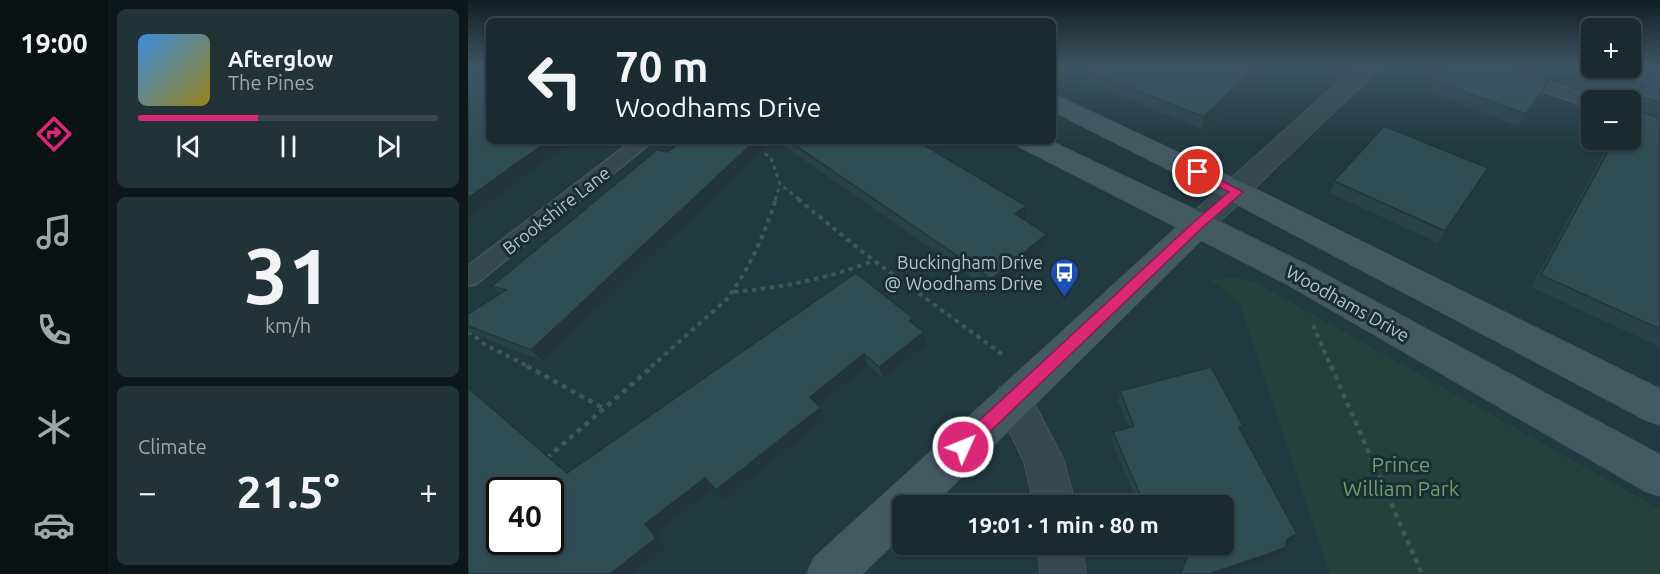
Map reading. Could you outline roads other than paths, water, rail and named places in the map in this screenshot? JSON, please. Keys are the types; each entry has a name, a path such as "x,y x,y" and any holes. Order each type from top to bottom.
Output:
{"street":[{"path":"830,574 1024,388 1199,224 1238,192 1342,93"},
{"path":"1056,102 1238,192 1660,408"},
{"name":"Woodhams Drive","path":"1035,144 1296,274 1660,477"},
{"path":"1024,388 1052,495"},
{"path":"1061,555 1063,574"}],"lane":[{"path":"1565,93 1581,98"},
{"name":"Brookshire Lane","path":"468,278 640,144"}],"place":[{"name":"Buckingham Drive @ Woodhams Drive","path":"1064,298"}],"park label":[{"name":"Prince William Park","path":"1401,476"}]}
